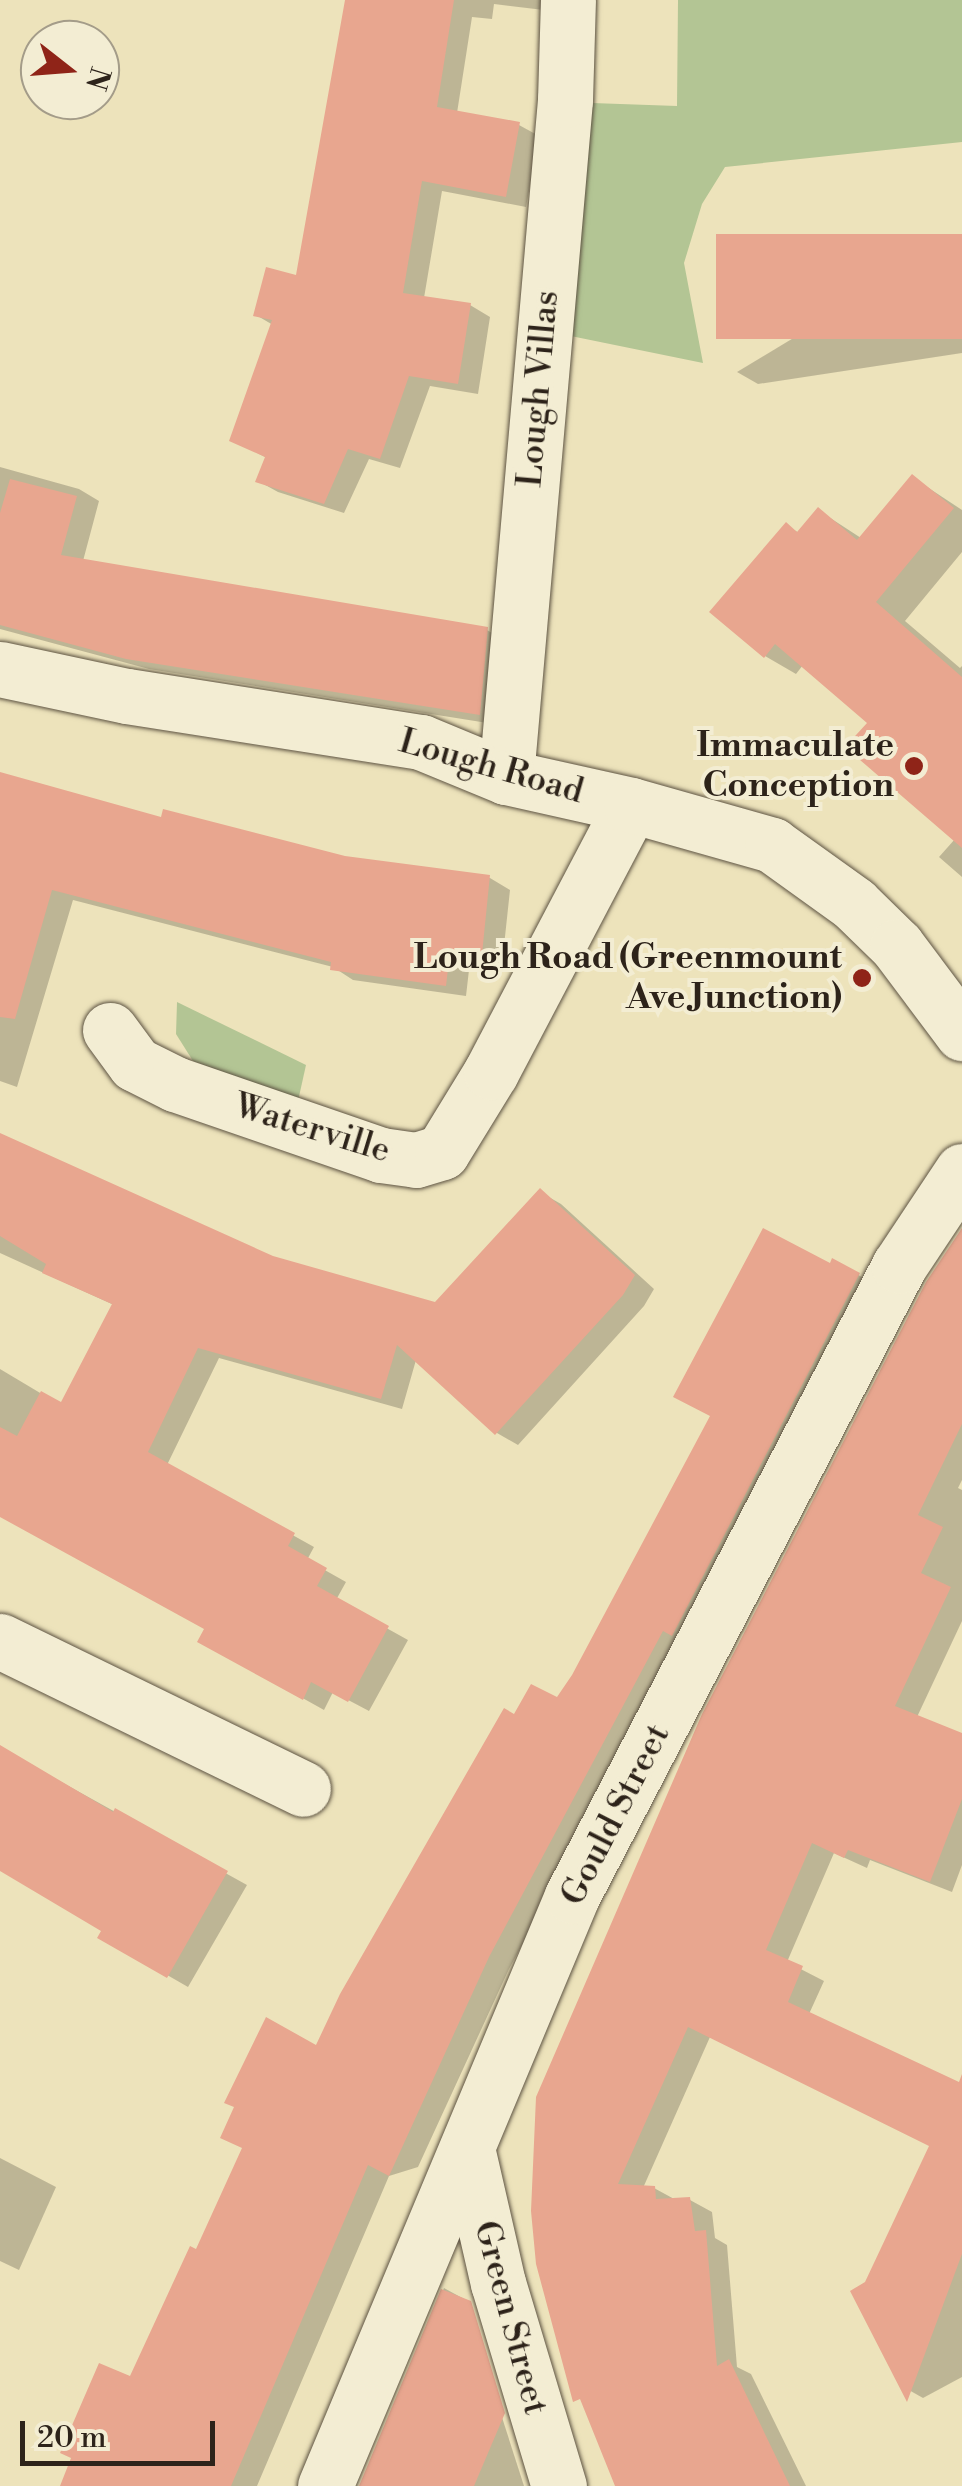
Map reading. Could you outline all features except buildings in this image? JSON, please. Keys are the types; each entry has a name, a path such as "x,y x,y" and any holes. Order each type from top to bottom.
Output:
{"street":[{"name":"Lough Villas","path":"506,777 563,119 568,0"},
{"name":"Lough Road","path":"0,668 126,696 421,742 506,777 631,804 772,845 816,874 897,946 962,1033"},
{"name":"Waterville","path":"110,1030 135,1064 174,1084 381,1156 416,1160 442,1152 491,1072 631,804"},
{"name":"Gould Street","path":"325,2486 572,1896 898,1266 962,1171"},
{"path":"0,1641 303,1789"},
{"name":"Green Street","path":"467,2148 498,2283 559,2486"}],"green space":[{"path":"678,0 962,0 962,142 725,167 702,204 684,263 703,363 561,334 592,103 677,106"},
{"path":"177,1002 306,1065 298,1101 193,1061 176,1034"}],"place":[{"name":"Immaculate Conception","path":"914,766"},
{"name":"Lough Road (Greenmount Ave Junction)","path":"862,978"}]}
